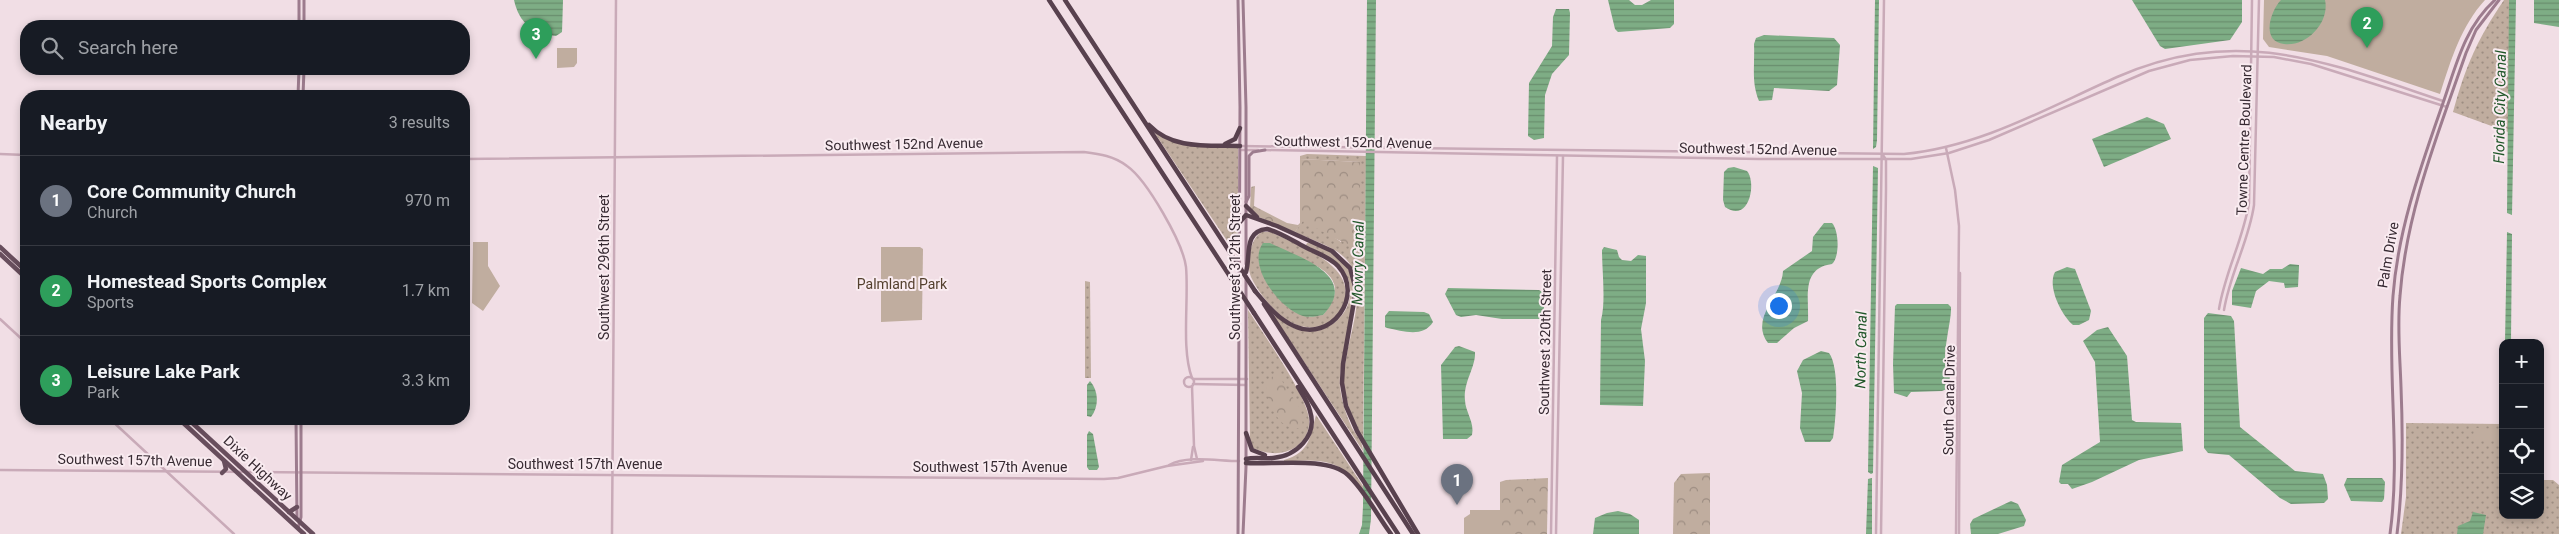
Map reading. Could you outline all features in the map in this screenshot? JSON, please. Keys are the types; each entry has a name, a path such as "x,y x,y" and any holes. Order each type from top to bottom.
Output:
{"highway":[{"path":"1049,0 1398,534"},
{"path":"1065,0 1414,534"},
{"path":"1144,120 1159,134 1174,142 1240,148"},
{"path":"1214,145 1232,142 1240,128"},
{"path":"1246,205 1260,219"},
{"path":"1240,222 1246,215 1260,219 1340,255 1354,275 1356,290 1343,364 1342,383 1346,406 1357,431 1418,534"},
{"path":"1246,272 1249,263 1250,240 1257,232 1267,230 1331,261 1342,272 1348,292 1345,306 1338,318 1326,326 1310,330 1288,323 1255,291"},
{"path":"0,248 20,266"},
{"path":"0,254 20,272"},
{"path":"1246,461 1282,456 1294,452 1304,442 1312,422 1308,404 1283,359"},
{"name":"Dixie Highway","path":"186,425 304,534"},
{"name":"Dixie Highway","path":"194,425 313,534"},
{"path":"1246,433 1254,452 1261,455 1282,456"},
{"path":"222,472 226,469 223,459"},
{"path":"1246,461 1331,466 1348,475 1391,534"},
{"path":"289,512 296,507"}],"main road":[{"path":"299,20 300,0"},
{"path":"304,0 304,20"},
{"name":"Southwest 312th Street","path":"1238,0 1240,128 1238,534"},
{"name":"Southwest 312th Street","path":"1243,0 1246,148 1246,461 1244,534"},
{"name":"Palm Drive","path":"2390,534 2394,470 2392,324 2394,282 2410,203 2458,55 2470,31 2495,0"},
{"name":"Palm Drive","path":"2396,534 2401,479 2401,387 2398,324 2403,267 2417,202 2476,30 2499,0"},
{"path":"298,90 299,75"},
{"path":"303,90 304,75"},
{"path":"1246,205 1249,196 1250,155 1265,150"},
{"path":"296,425 298,528"},
{"path":"298,520 296,507 301,425"},
{"name":"Southwest 157th Avenue","path":"1239,461 1246,461"},
{"path":"1239,480 1245,491"}],"street":[{"name":"Southwest 296th Street","path":"612,534 616,0"},
{"path":"1876,534 1884,0"},
{"name":"Towne Centre Boulevard","path":"2219,309 2226,275 2245,222 2249,194 2252,0"},
{"name":"Towne Centre Boulevard","path":"2224,310 2230,279 2251,222 2254,195 2258,0"},
{"name":"Southwest 152nd Avenue","path":"1240,148 1883,155 1946,148 1988,135 2148,66 2198,54 2251,51 2291,54 2323,61 2450,103"},
{"name":"Southwest 152nd Avenue","path":"1246,148 1364,153 1886,160 1947,153 1989,140 2149,71 2200,59 2251,56 2316,65 2448,108"},
{"name":"South Canal Drive","path":"1946,148 1957,203 1959,267 1955,431 1957,534"},
{"name":"Southwest 320th Street","path":"1551,534 1557,151"},
{"name":"Southwest 320th Street","path":"1556,534 1563,151"},
{"name":"Southwest 152nd Avenue","path":"470,158 1084,152 1114,158 1139,176 1175,236 1182,252 1186,278 1188,364 1186,378 1183,383 1187,387"},
{"path":"0,154 20,155"},
{"path":"1881,534 1886,160 1883,155"},
{"path":"2249,175 2255,176"},
{"path":"2249,194 2254,195"},
{"path":"0,319 20,337"},
{"name":"Southwest 152nd Avenue","path":"1188,364 1193,385"},
{"path":"1186,378 1246,379"},
{"path":"1193,385 1191,394 1194,446 1197,460"},
{"path":"1191,394 1187,387 1193,385 1246,385"},
{"path":"116,425 234,534"},
{"path":"1191,460 1194,446"},
{"name":"Southwest 157th Avenue","path":"1168,466 1176,462 1203,461"},
{"name":"Southwest 157th Avenue","path":"0,470 1104,479 1118,478 1168,466 1203,461 1239,461"},
{"path":"297,534 298,528"}],"green space":[{"path":"2264,0 2485,0 2463,32 2440,94 2327,56 2269,47 2263,39"},
{"path":"2504,0 2509,0 2511,4 2508,132 2453,112 2473,53"},
{"path":"557,48 577,48 577,63 574,67 557,68"},
{"path":"1154,132 1174,141 1194,146 1238,147 1238,257"},
{"path":"1307,154 1366,156 1363,439 1349,406 1344,385 1344,370 1357,302 1357,286 1354,272 1341,254 1295,232 1303,220 1324,230 1341,242 1360,162 1300,159 1300,156"},
{"path":"1300,159 1360,162 1360,245 1348,244 1303,221 1295,232 1259,217 1250,209 1251,187 1255,186 1254,206 1287,223 1298,225 1300,223"},
{"path":"1262,232 1271,232 1313,252 1337,272 1344,283 1345,297 1336,317 1320,326 1306,327 1297,325 1281,315 1266,301 1251,277 1249,266 1250,252 1258,235","holes":["1317,266 1334,283 1335,288 1332,301 1323,315 1309,317"]},
{"path":"473,242 488,242 488,266 500,286 483,311 472,303"},
{"path":"1311,243 1338,257 1348,269 1353,284 1351,318 1340,372 1340,388 1348,418 1361,442 1363,451 1273,315 1296,329 1311,331 1321,330 1331,325 1339,319 1345,310 1349,301 1350,290 1345,273 1336,263 1306,245"},
{"name":"Palmland Park","path":"881,247 920,247 923,249 922,320 881,322"},
{"path":"1085,281 1090,282 1091,378 1085,378"},
{"path":"1248,310 1293,381 1307,410 1309,428 1306,435 1296,447 1285,452 1269,453 1258,450 1252,448 1250,441"},
{"path":"1274,375 1278,375 1301,410 1303,427 1287,426 1281,422 1271,407 1266,383"},
{"path":"1316,415 1363,486 1363,492 1350,475 1333,464 1316,461 1284,462 1284,460 1300,453 1304,448 1308,442"},
{"path":"2406,423 2499,424 2499,519 2544,519 2544,480 2553,480 2559,485 2559,534 2401,534 2406,497"},
{"path":"2474,428 2499,429 2499,441 2473,441"},
{"path":"1710,473 1710,534 1673,534 1674,483 1681,474"},
{"path":"1548,478 1547,534 1500,534 1500,482"},
{"path":"1470,510 1500,510 1500,534 1464,534 1464,518 1470,514"}],"shaded area":[{"path":"514,0 563,0 562,32 556,36 548,35 528,26 519,15"},
{"name":"Mowry Canal","path":"1367,0 1376,0 1371,519 1369,534 1359,534 1362,525 1363,506"},
{"path":"1608,0 1629,0 1635,5 1642,5 1651,0 1674,0 1674,24 1670,28 1618,32 1615,29"},
{"path":"1875,0 1879,0 1877,140 1876,147 1873,149"},
{"path":"2132,0 2242,0 2242,22 2230,40 2165,49 2160,46"},
{"path":"2281,0 2325,0 2324,17 2315,31 2301,41 2293,44 2277,42 2272,37 2270,25 2274,11"},
{"name":"Florida City Canal","path":"2509,0 2516,0 2512,215 2507,213"},
{"path":"2534,0 2559,0 2559,27 2534,23"},
{"path":"1556,9 1569,9 1569,55 1552,74 1545,95 1544,138 1534,140 1528,136 1529,83 1552,46 1553,17"},
{"path":"1764,35 1834,38 1840,45 1837,85 1829,91 1774,88 1772,100 1759,101 1754,80 1754,44 1756,38"},
{"path":"2147,117 2164,124 2171,139 2104,167 2092,139"},
{"name":"North Canal","path":"1873,166 1878,168 1873,473 1871,474 1868,472"},
{"path":"1734,167 1747,171 1750,177 1751,192 1745,206 1740,210 1733,211 1725,207 1723,200 1724,172 1728,168"},
{"path":"1824,223 1832,223 1834,226 1837,237 1837,250 1835,261 1815,271 1811,277 1808,293 1808,321 1794,328 1777,343 1768,343 1763,334 1762,325 1768,307 1778,289 1783,271 1812,251 1813,237"},
{"path":"2507,232 2512,234 2511,339 2505,339"},
{"path":"1263,243 1270,243 1309,261 1330,278 1335,289 1333,301 1323,315 1303,316 1294,312 1276,296 1262,275 1259,263 1259,252"},
{"path":"1604,247 1617,250 1622,260 1631,261 1638,255 1646,256 1646,303 1641,329 1645,361 1643,406 1600,405 1601,320 1604,295 1602,250"},
{"path":"2290,264 2299,265 2298,287 2285,288 2284,283 2269,281 2256,291 2251,308 2232,305 2232,291 2241,268 2263,274 2270,269 2282,269"},
{"path":"2067,267 2075,269 2091,311 2089,320 2079,325 2073,325 2068,320 2056,300 2054,292 2053,278 2055,272"},
{"path":"1448,288 1539,290 1544,293 1544,319 1502,319 1476,315 1461,317 1456,315 1445,294"},
{"path":"1897,304 1948,304 1951,307 1945,353 1945,362 1950,374 1949,388 1942,391 1911,392 1907,397 1894,393 1893,364 1895,306"},
{"path":"1389,311 1424,312 1429,314 1433,322 1429,327 1418,332 1406,332 1387,328 1385,327 1385,316"},
{"path":"2208,313 2231,316 2234,321 2240,427 2295,471 2323,474 2327,485 2328,499 2324,503 2291,504 2280,498 2229,455 2208,453 2204,448 2204,318"},
{"path":"2108,327 2127,356 2132,420 2136,422 2181,423 2183,451 2139,460 2092,482 2072,489 2068,484 2061,484 2059,482 2062,465 2100,442 2095,362 2083,341 2097,330"},
{"path":"1459,346 1475,352 1474,363 1465,393 1465,404 1473,431 1472,435 1467,439 1443,439 1441,365 1455,347"},
{"path":"1821,351 1829,353 1835,370 1836,406 1833,438 1830,442 1805,442 1800,428 1802,393 1797,371 1803,360"},
{"path":"1090,381 1095,389 1097,399 1094,413 1091,417 1087,416 1087,385"},
{"path":"1089,431 1093,434 1099,467 1097,470 1089,470 1087,467 1087,435"},
{"path":"1872,478 1872,534 1866,534 1868,479"},
{"path":"2347,478 2382,478 2385,482 2384,499 2382,502 2351,501 2344,485"},
{"path":"2011,501 2018,504 2026,520 2024,526 1998,534 1971,534 1970,524 1973,519"},
{"path":"1618,511 1630,514 1639,520 1639,534 1593,534 1595,518"},
{"path":"2473,512 2486,515 2483,534 2457,534 2458,526 2470,521"}],"place":[{"name":"Homestead Sports Complex","path":"2367,48"},
{"name":"Leisure Lake Park","path":"536,59"},
{"name":"Core Community Church","path":"1457,505"}]}
